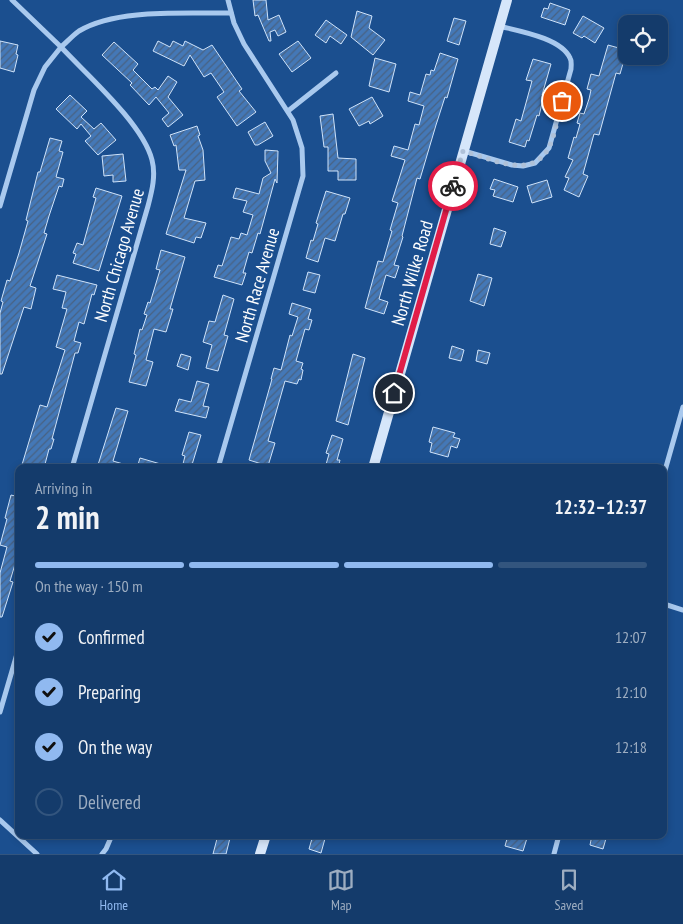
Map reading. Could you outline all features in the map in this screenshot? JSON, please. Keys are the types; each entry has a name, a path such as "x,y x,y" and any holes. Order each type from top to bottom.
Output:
{"street":[{"name":"North Chicago Avenue","path":"12,0 61,47 130,120 145,143 152,160 152,189 148,206 73,464"},
{"path":"0,206 34,90 45,67 61,47 80,30 106,20 129,15 231,13 228,0"},
{"name":"North Wilke Road","path":"374,464 506,0"},
{"name":"North Race Avenue","path":"219,464 303,176 303,156 293,120 244,44 231,13"},
{"path":"463,151 512,165 523,166 535,163 549,148 571,70 571,59 555,43 499,26"},
{"path":"288,111 336,73"},
{"path":"667,464 683,407"},
{"path":"667,605 683,610"},
{"path":"0,712 2,696 15,659"},
{"path":"0,820 15,834"},
{"path":"21,839 37,854"},
{"path":"102,854 110,839"},
{"path":"260,854 265,839"},
{"path":"554,854 558,839"}],"building":[{"path":"253,0 266,0 268,20 279,15 286,32 278,36 275,30 270,32 271,41 269,41 258,15 255,16"},
{"path":"550,3 570,10 565,25 541,17 544,8 548,9"},
{"path":"357,11 372,16 369,28 385,40 373,55 351,37"},
{"path":"583,16 604,28 595,43 584,36 582,38 573,33"},
{"path":"454,18 466,21 459,45 447,41"},
{"path":"326,20 347,35 341,44 330,36 326,43 315,35"},
{"path":"0,41 18,45 14,72 0,68"},
{"path":"158,41 170,47 173,41 183,46 185,41 203,50 212,45 242,89 239,91 256,112 237,126 217,97 224,92 211,73 204,77 190,55 184,66 153,51"},
{"path":"298,41 311,58 292,72 279,54"},
{"path":"114,42 138,64 133,70 152,89 155,87 158,90 168,76 177,82 168,97 183,115 168,127 162,119 169,113 156,97 149,105 130,85 132,83 102,55"},
{"path":"608,45 618,48 618,65 623,65 620,74 616,73 599,135 594,134 583,174 588,176 579,197 564,190 569,178 565,177 573,160 568,158 580,124 577,123 580,113 584,114 589,99 591,90 587,89 591,74 599,76"},
{"path":"440,53 458,59 420,179 417,178 403,237 394,265 399,266 395,278 386,275 379,299 388,302 384,314 365,308 378,261 383,262 398,203 392,201 405,160 391,156 394,146 408,150 415,124 419,125 424,106 408,101 410,92 420,95 426,74 430,75 431,70 434,71"},
{"path":"375,58 396,64 389,92 369,86"},
{"path":"533,59 551,64 542,95 544,95 539,116 537,115 529,141 527,140 525,147 509,142 516,119 521,121 532,81 526,80"},
{"path":"70,95 87,111 81,117 94,129 101,123 116,140 98,155 85,141 91,136 81,124 77,129 56,109"},
{"path":"372,97 383,116 370,124 369,121 359,126 349,109"},
{"path":"333,114 338,158 356,159 356,180 338,180 338,171 328,171 328,147 324,147 320,116"},
{"path":"265,122 273,136 255,145 248,132"},
{"path":"197,126 203,150 205,180 195,181 184,218 206,223 201,238 196,237 194,243 166,234 186,170 179,170 176,145 174,146 170,135"},
{"path":"50,138 62,141 59,151 63,152 56,177 64,179 62,187 59,186 49,216 44,233 47,234 30,286 36,288 31,309 24,307 2,374 0,374 0,313 3,302 1,301 7,280 10,281 19,253 38,172 40,172"},
{"path":"265,150 278,151 277,183 275,179 260,234 258,233 252,253 249,252 243,273 246,273 242,285 214,277 218,265 222,266 231,237 239,239 241,233 247,235 253,215 243,212 247,201 233,198 236,188 259,194 263,178 271,173 265,161"},
{"path":"123,154 126,181 113,182 113,175 104,176 102,156"},
{"path":"494,179 518,187 513,202 493,196 495,190 490,189"},
{"path":"547,180 552,197 532,203 527,186"},
{"path":"96,188 122,196 99,271 73,263 76,254 73,253 77,243 83,245 96,198 93,197"},
{"path":"326,191 350,198 335,241 325,238 318,262 306,258 311,240 313,241 318,224 316,223"},
{"path":"494,228 506,232 501,247 490,244"},
{"path":"161,250 185,257 170,309 173,309 166,332 154,329 146,360 153,362 146,386 129,382 140,329 142,330 147,315 144,314 148,302 150,303 160,270 156,269"},
{"path":"308,272 320,275 315,293 303,290"},
{"path":"478,274 492,278 484,306 470,301"},
{"path":"57,275 97,285 94,295 92,294 84,324 79,322 74,341 81,343 78,353 75,353 52,439 54,439 45,464 22,464 40,405 47,407 65,350 56,347 67,309 62,308 66,292 53,289"},
{"path":"223,295 234,299 224,335 228,336 218,371 206,368 212,345 203,342 209,321 215,322"},
{"path":"292,303 311,309 308,319 312,320 309,330 305,329 296,361 303,363 301,369 303,370 301,380 299,379 297,384 285,381 268,441 275,443 269,464 262,464 249,460 274,368 281,370 290,335 292,336 298,317 289,314"},
{"path":"452,346 464,350 461,361 449,358"},
{"path":"478,350 490,353 487,364 476,361"},
{"path":"181,354 191,357 188,370 177,366"},
{"path":"353,354 365,358 348,425 336,421"},
{"path":"197,381 209,384 203,406 209,407 206,418 175,411 179,399 191,402"},
{"path":"116,408 128,411 113,461 123,464 98,464"},
{"path":"433,427 455,433 453,437 460,439 457,448 451,446 448,457 430,452 432,443 429,442"},
{"path":"189,432 201,435 192,464 183,464 185,456 182,455"},
{"path":"332,435 343,439 337,460 340,460 339,464 326,464 329,454 326,453"},
{"path":"140,458 161,464 138,464"},
{"path":"11,495 15,496 15,564 10,581 13,582 2,617 0,617 0,573 7,547 0,545 7,519 5,518"},
{"path":"217,839 230,839 226,854 213,854"},
{"path":"312,839 325,839 321,853 309,849"},
{"path":"507,839 527,839 523,851 505,846"},
{"path":"591,839 606,839 603,849 590,845"}],"way so far":[{"path":"453,186 463,151 512,165 523,166 535,163 549,148 562,101"}],"route":[{"path":"394,393 453,186"}]}
